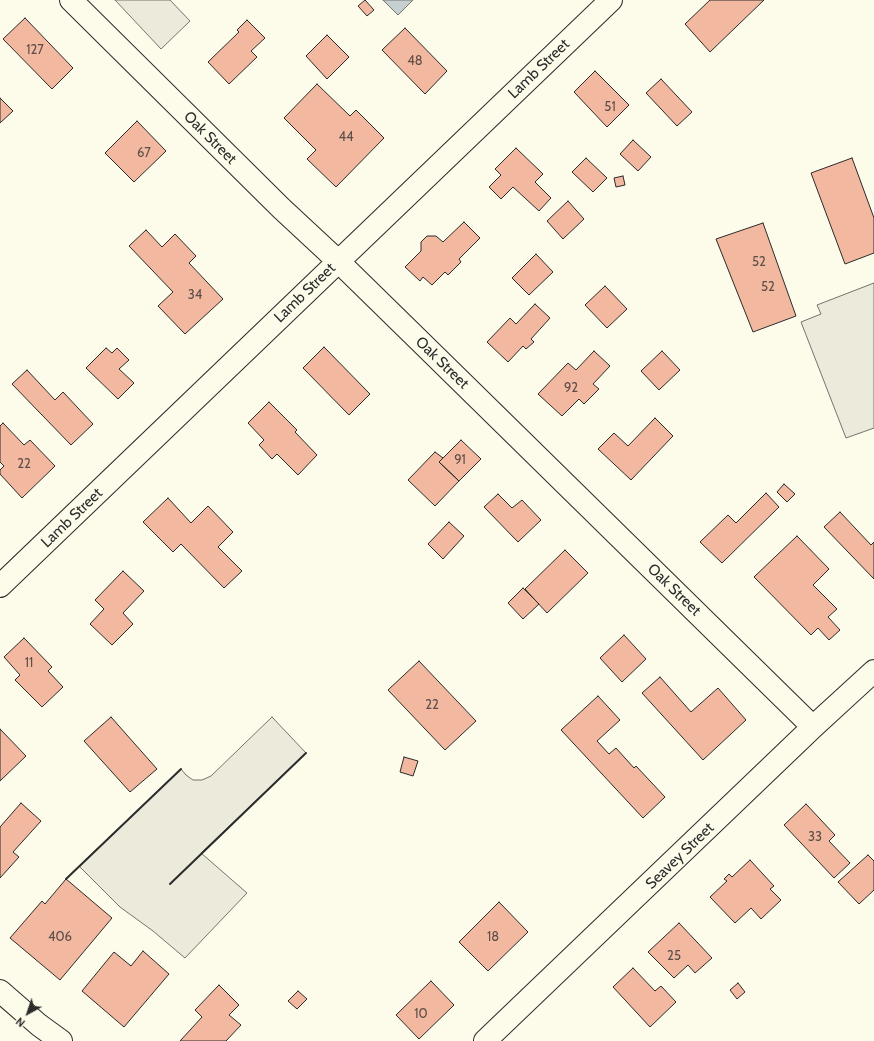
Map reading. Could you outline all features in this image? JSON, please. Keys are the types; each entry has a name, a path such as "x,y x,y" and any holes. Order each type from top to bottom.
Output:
{"street":[{"name":"Oak Street","path":"70,0 813,727"},
{"name":"Lamb Street","path":"0,586 611,0"},
{"name":"Seavey Street","path":"486,1041 813,727 874,671"},
{"path":"0,992 39,1025 61,1041"}],"shaded area":[{"path":"115,0 170,0 190,21 161,49"},
{"path":"383,0 413,0 398,15"},
{"path":"874,283 874,428 846,438 801,322 821,314 817,305"},
{"path":"272,717 306,753 201,853 247,893 185,958 153,931 120,907 79,866 181,769 193,780 202,780 211,776"}],"building":[{"path":"365,0 374,10 367,16 358,6"},
{"path":"710,0 764,0 710,52 685,24"},
{"path":"25,18 73,68 52,89 3,39"},
{"path":"247,20 265,38 251,51 257,57 229,84 208,62 239,32 237,30"},
{"path":"405,28 447,71 425,94 382,50"},
{"path":"327,35 349,57 327,79 306,56"},
{"path":"595,71 629,105 607,127 574,92"},
{"path":"661,79 692,112 677,126 646,93"},
{"path":"317,84 350,116 356,110 384,138 336,187 307,159 316,150 284,118"},
{"path":"0,98 13,111 0,123"},
{"path":"137,121 166,151 134,182 105,153"},
{"path":"633,140 651,157 638,171 620,154"},
{"path":"516,148 543,174 535,182 551,198 539,211 513,187 501,199 489,187 501,175 495,169"},
{"path":"586,158 607,178 593,192 572,172"},
{"path":"852,158 874,218 874,253 845,264 811,173"},
{"path":"623,176 625,185 616,187 614,178"},
{"path":"568,201 584,219 563,239 547,221"},
{"path":"464,222 480,238 459,259 461,262 448,275 445,272 432,285 423,277 420,281 405,267 421,251 421,242 427,236 436,236 443,242"},
{"path":"763,223 796,316 753,332 716,239"},
{"path":"146,230 162,247 175,234 196,256 189,263 223,299 185,334 158,306 173,292 129,246"},
{"path":"536,254 553,272 529,295 512,278"},
{"path":"605,286 627,309 607,328 585,305"},
{"path":"535,304 550,318 531,339 534,342 526,349 523,346 508,362 487,342 510,318 516,324"},
{"path":"324,347 370,394 349,415 303,368"},
{"path":"106,348 112,353 117,348 129,360 119,369 134,383 118,399 86,368"},
{"path":"594,351 610,366 593,384 599,389 584,404 579,399 562,416 538,394 568,363 576,370"},
{"path":"662,351 680,370 659,390 641,371"},
{"path":"27,370 55,400 63,392 93,424 71,445 12,384"},
{"path":"269,402 297,430 295,432 317,455 298,475 277,454 272,459 259,445 264,440 248,423"},
{"path":"655,418 673,436 631,480 598,449 614,433 628,446"},
{"path":"3,423 24,445 30,440 55,466 22,498 0,474 0,470 4,466 0,462 0,426"},
{"path":"461,440 481,459 459,481 439,462"},
{"path":"435,452 443,458 439,462 459,481 435,506 408,480"},
{"path":"784,484 795,494 787,502 777,492"},
{"path":"766,493 779,507 722,563 700,542 728,515 736,523"},
{"path":"498,494 512,508 522,500 541,520 518,542 484,507"},
{"path":"168,498 191,523 208,506 233,532 218,547 242,571 224,588 181,544 173,552 143,522"},
{"path":"840,512 871,545 874,542 874,579 824,527"},
{"path":"449,522 464,536 443,559 428,544"},
{"path":"797,536 829,569 813,585 837,609 828,617 840,630 829,640 818,628 811,635 754,577"},
{"path":"565,550 588,573 547,613 525,589"},
{"path":"123,571 144,591 123,613 133,624 112,645 90,624 104,609 95,600"},
{"path":"523,588 539,604 523,619 508,603"},
{"path":"624,635 646,659 622,682 600,658"},
{"path":"24,638 52,667 48,671 63,687 42,707 15,680 20,675 4,657"},
{"path":"419,661 476,721 445,750 388,690"},
{"path":"660,677 691,712 718,688 746,720 703,760 642,693"},
{"path":"598,696 620,720 597,741 609,754 616,748 634,768 636,766 665,797 643,818 561,730"},
{"path":"111,717 157,769 130,792 84,741"},
{"path":"0,729 26,756 0,781"},
{"path":"404,757 418,761 413,776 400,772"},
{"path":"21,803 41,821 13,852 19,857 0,878 0,827"},
{"path":"806,804 835,835 829,841 850,863 834,878 784,825"},
{"path":"868,855 874,861 874,890 859,904 838,882"},
{"path":"750,860 774,886 770,889 781,900 761,919 751,908 735,923 710,897 727,881 724,879 729,874 732,877"},
{"path":"66,879 112,918 60,980 10,938 42,901 45,904"},
{"path":"499,902 528,932 488,971 459,942"},
{"path":"679,923 712,958 695,973 688,965 674,978 648,952"},
{"path":"143,951 169,974 124,1027 82,991 114,952 131,966"},
{"path":"633,968 655,991 661,986 676,1002 650,1027 613,987"},
{"path":"431,981 454,1005 419,1039 396,1015"},
{"path":"738,983 745,992 737,999 730,990"},
{"path":"219,985 239,1005 229,1015 241,1025 226,1041 180,1041 202,1017 195,1010"},
{"path":"298,991 307,999 297,1009 288,1001"}],"wall":[{"path":"170,884 306,753"},
{"path":"66,879 181,769"}]}
